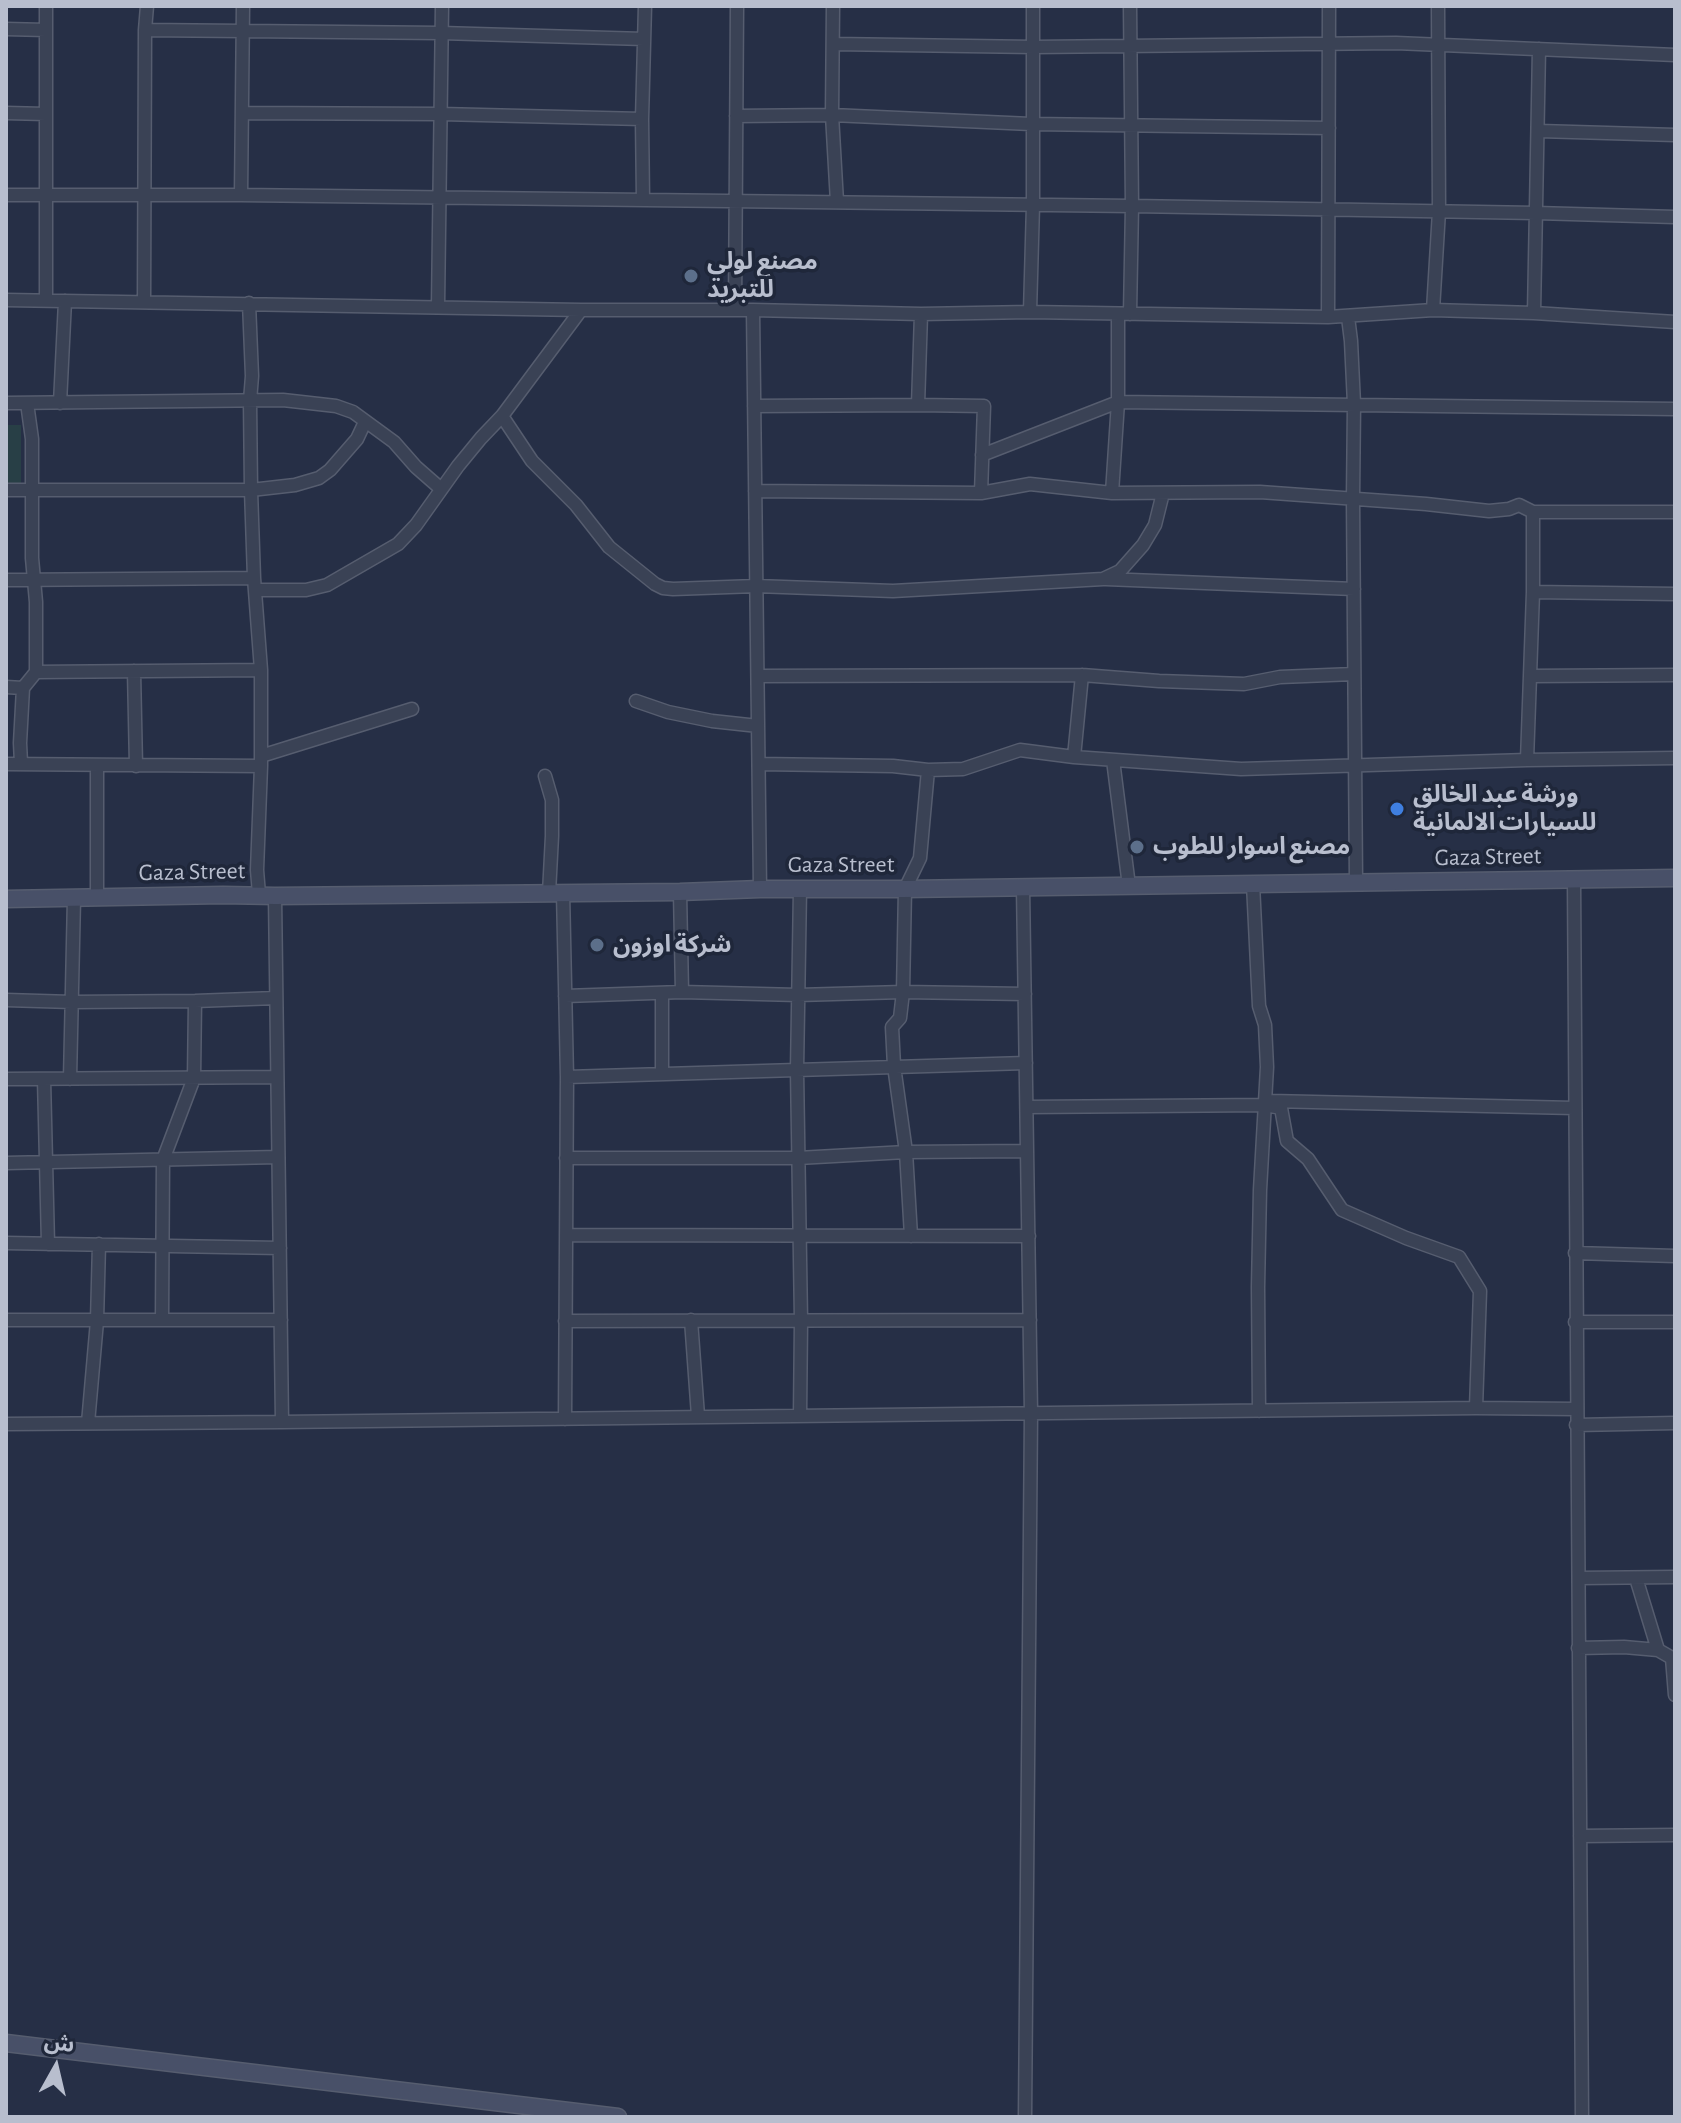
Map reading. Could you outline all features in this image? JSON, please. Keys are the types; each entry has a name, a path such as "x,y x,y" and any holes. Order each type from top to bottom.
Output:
{"main road":[{"name":"Gaza Street","path":"6,899 1675,878"},
{"path":"6,2043 618,2117"}],"street":[{"path":"46,6 46,300"},
{"path":"144,302 147,6"},
{"path":"241,195 243,6"},
{"path":"438,306 442,6"},
{"path":"643,200 645,6"},
{"path":"735,310 737,6"},
{"path":"833,6 832,115 837,202"},
{"path":"1030,312 1033,6"},
{"path":"1112,493 1132,206 1130,6"},
{"path":"1328,317 1329,6"},
{"path":"1433,310 1439,211 1438,6"},
{"path":"6,29 46,30"},
{"path":"145,30 644,39"},
{"path":"834,44 1034,47 1331,43 1675,55"},
{"path":"1534,313 1539,49"},
{"path":"6,113 46,114"},
{"path":"243,113 642,119"},
{"path":"736,116 832,115 1031,124 1329,128"},
{"path":"1539,131 1675,135"},
{"path":"6,195 837,202 1675,217"},
{"path":"6,300 581,310 1328,317 1433,310 1675,322"},
{"path":"60,403 65,301"},
{"path":"249,303 251,490 261,670 257,870 267,895 276,998 282,1422"},
{"path":"6,580 255,584 306,590 327,585 398,544 416,525 440,488 502,416 581,310"},
{"path":"753,310 760,889"},
{"path":"918,405 921,314"},
{"path":"1348,317 1354,404 1356,883"},
{"path":"6,403 283,400 336,406 353,412 394,442 440,488"},
{"path":"982,455 1118,402 1675,409"},
{"path":"21,763 23,688 36,672 32,439 27,403"},
{"path":"754,406 984,406 981,493"},
{"path":"502,416 532,461 576,505 609,547 663,588 756,586 893,591 1103,579 1354,589"},
{"path":"6,490 251,490 295,485 319,478 343,457 365,422"},
{"path":"755,491 981,493 1030,484 1112,493 1260,492 1489,511 1519,505 1533,512 1675,512"},
{"path":"1103,579 1120,571 1143,545 1155,525 1163,493"},
{"path":"1527,760 1533,512"},
{"path":"1533,592 1675,594"},
{"path":"36,672 261,670"},
{"path":"134,671 136,766"},
{"path":"758,676 1082,675 1244,684 1280,677 1354,674"},
{"path":"1074,757 1082,675"},
{"path":"1531,676 1675,675"},
{"path":"6,687 23,688"},
{"path":"636,701 668,712 758,726"},
{"path":"6,764 136,766 261,761 412,709"},
{"path":"759,764 963,769 1020,750 1224,769 1675,758"},
{"path":"1113,760 1129,886"},
{"path":"97,766 97,898"},
{"path":"911,1236 906,1152 892,1027 900,1018 905,889 920,858 928,770"},
{"path":"545,776 552,800 565,996 565,1419"},
{"path":"1574,880 1582,2117"},
{"path":"1253,884 1259,1006 1265,1025 1267,1067 1258,1273 1259,1411"},
{"path":"1023,887 1031,1413 1025,2117"},
{"path":"800,889 797,1070 800,1416"},
{"path":"680,892 682,992"},
{"path":"70,1079 74,898"},
{"path":"565,996 682,992 1025,994"},
{"path":"662,993 662,1074"},
{"path":"6,1000 72,1002 276,998"},
{"path":"162,1320 163,1160 194,1078 195,1001"},
{"path":"567,1077 1026,1063"},
{"path":"6,1079 277,1077"},
{"path":"44,1079 48,1244"},
{"path":"1027,1107 1265,1103 1574,1108"},
{"path":"1265,1103 1281,1108 1287,1141 1308,1159 1342,1210 1459,1257 1480,1291 1476,1408"},
{"path":"566,1158 798,1158 906,1152 1027,1151"},
{"path":"6,1163 278,1157"},
{"path":"566,1235 1029,1236"},
{"path":"6,1243 280,1248"},
{"path":"88,1423 97,1321 99,1244"},
{"path":"1575,1253 1675,1256"},
{"path":"6,1320 281,1320"},
{"path":"691,1320 698,1416"},
{"path":"565,1321 1030,1320"},
{"path":"1575,1322 1675,1322"},
{"path":"6,1424 1576,1409"},
{"path":"1576,1425 1675,1423"},
{"path":"1579,1578 1675,1577"},
{"path":"1636,1578 1658,1650"},
{"path":"1578,1648 1658,1650 1672,1658 1675,1695"},
{"path":"1580,1836 1675,1835"}],"shaded area":[{"path":"6,425 21,425 21,487 6,487"}],"place":[{"name":"مصنع لولي للتبريد","path":"691,276"},
{"name":"ورشة عبد الخالق للسيارات الالمانية","path":"1397,809"},
{"name":"مصنع اسوار للطوب","path":"1137,847"},
{"name":"شركة اوزون","path":"597,945"}]}
